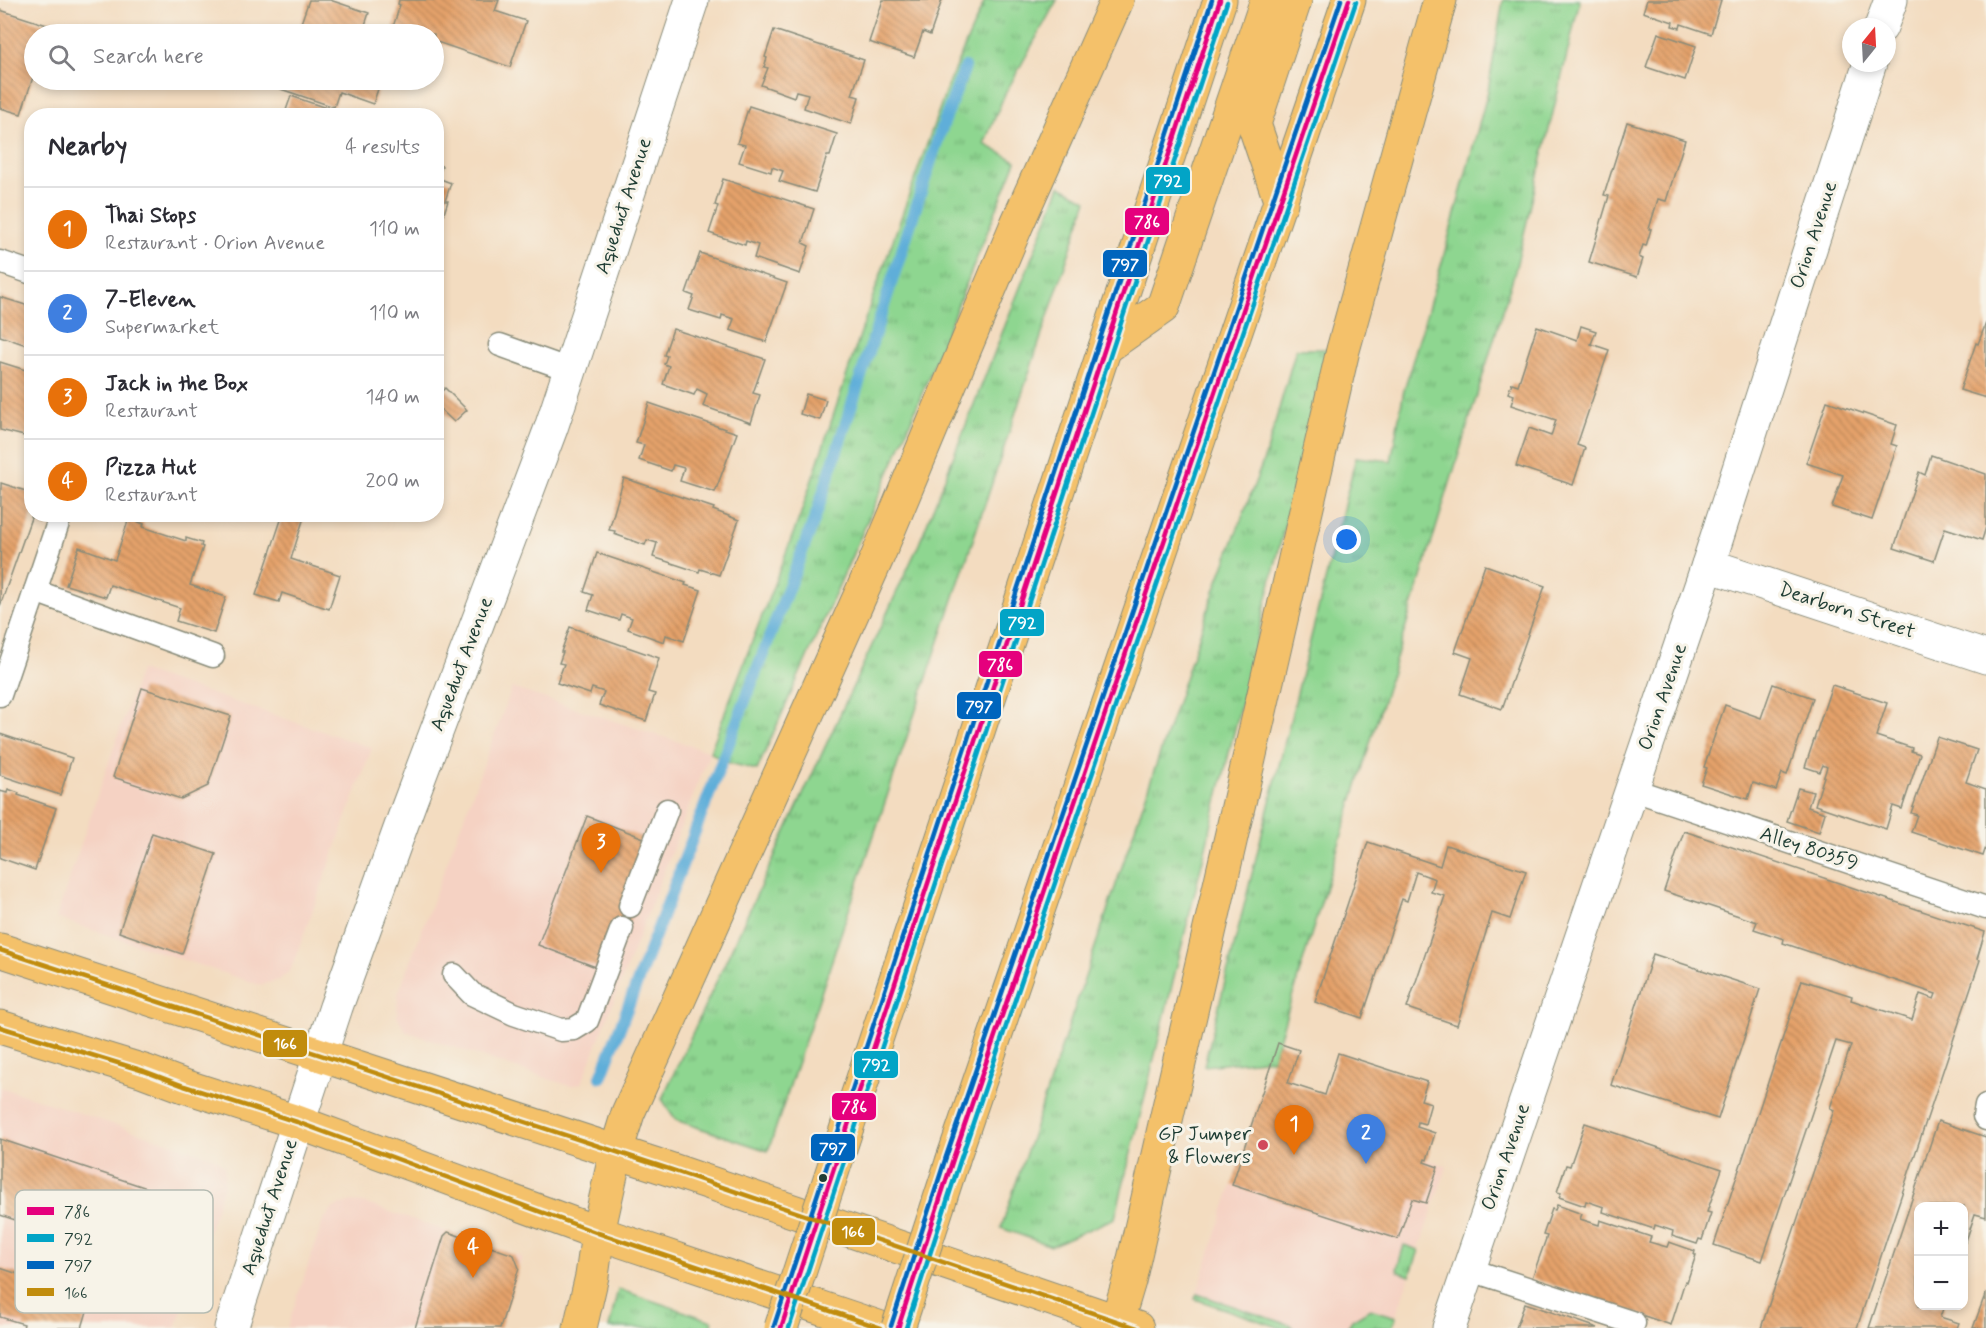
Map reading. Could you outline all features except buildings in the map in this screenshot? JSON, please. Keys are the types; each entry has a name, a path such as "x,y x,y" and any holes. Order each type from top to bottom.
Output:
{"main road":[{"path":"580,1328 616,1152 628,1113 877,558 1017,224 1117,0"},
{"path":"780,1328 1220,0"},
{"path":"1105,348 1163,307 1267,0"},
{"path":"1281,203 1254,124 1295,0"},
{"path":"898,1328 953,1159 1349,0"},
{"path":"0,950 867,1235 1123,1325 1129,1281 1343,350 1440,0"},
{"path":"0,1027 144,1071 297,1122 598,1233 881,1328"}],"street":[{"name":"Aqueduct Avenue","path":"231,1328 319,1055 408,807 551,428 692,0"},
{"path":"1884,18 1890,0"},
{"name":"Orion Avenue","path":"1449,1328 1708,566 1867,72"},
{"name":"Dearborn Street","path":"1708,566 1986,657"}],"lane":[{"path":"0,262 24,270"},
{"path":"500,345 570,370"},
{"path":"0,695 59,522"},
{"path":"35,591 213,656"},
{"name":"Alley 80359","path":"1631,789 1986,908"},
{"path":"630,906 667,810"},
{"path":"454,975 472,993 514,1014 561,1030 574,1029 587,1022 622,928"},
{"path":"1986,1105 1984,1116 1986,1119"},
{"path":"1468,1269 1634,1323"}],"shaded area":[{"path":"140,670 372,748 293,964 290,971 279,980 260,985 56,918"},
{"path":"512,688 710,752 582,1083 570,1086 411,1033 405,1030 397,1016 398,994"},
{"path":"0,1087 207,1155 215,1158 224,1166 224,1185 213,1218 213,1190 15,1190 15,1313 181,1313 176,1328 0,1328"},
{"path":"1258,1105 1447,1166 1392,1328 1281,1328 1195,1299"},
{"path":"348,1202 364,1203 522,1257 500,1328 287,1328 323,1221 333,1208"}],"green space":[{"path":"985,0 1057,0 1004,96 984,144 1016,161 902,443 757,770 726,762 710,752 800,516 870,305 949,82"},
{"path":"1503,0 1580,0 1515,271 1273,1059 1204,1066 1356,457 1391,461 1404,390 1442,262 1488,91"},
{"path":"1060,186 1087,200 768,1151 676,1120 662,1099 919,544"},
{"path":"1296,349 1328,349 1115,1218 1051,1246 1001,1228 1215,589 1267,451"},
{"path":"1404,1245 1419,1250 1410,1276 1397,1269"},
{"path":"618,1289 712,1321 710,1328 609,1328"},
{"path":"1197,1294 1290,1325 1293,1328 1281,1328 1195,1299"},
{"path":"1370,1309 1396,1317 1392,1328 1347,1328 1352,1320"}],"waterway":[{"path":"601,1077 815,518 940,133 965,67"}],"transit line":[{"name":"797","path":"774,1326 1212,0"},
{"name":"786","path":"781,1328 1220,0"},
{"name":"797","path":"891,1326 946,1157 1341,0"},
{"name":"786","path":"898,1328 953,1159 1349,0"},
{"name":"792","path":"789,1328 1227,2"},
{"name":"792","path":"906,1328 960,1161 1356,2"},
{"name":"166","path":"0,950 672,1170 1137,1328"},
{"name":"166","path":"0,1027 144,1071 297,1122 598,1233 881,1328"}],"place":[{"name":"Jack in the Box","path":"601,873"},
{"name":"GP Jumper & Flowers","path":"1263,1145"},
{"name":"Thai Stops","path":"1294,1155"},
{"name":"7-Eleven","path":"1366,1164"},
{"name":"Pizza Hut","path":"473,1278"}]}
